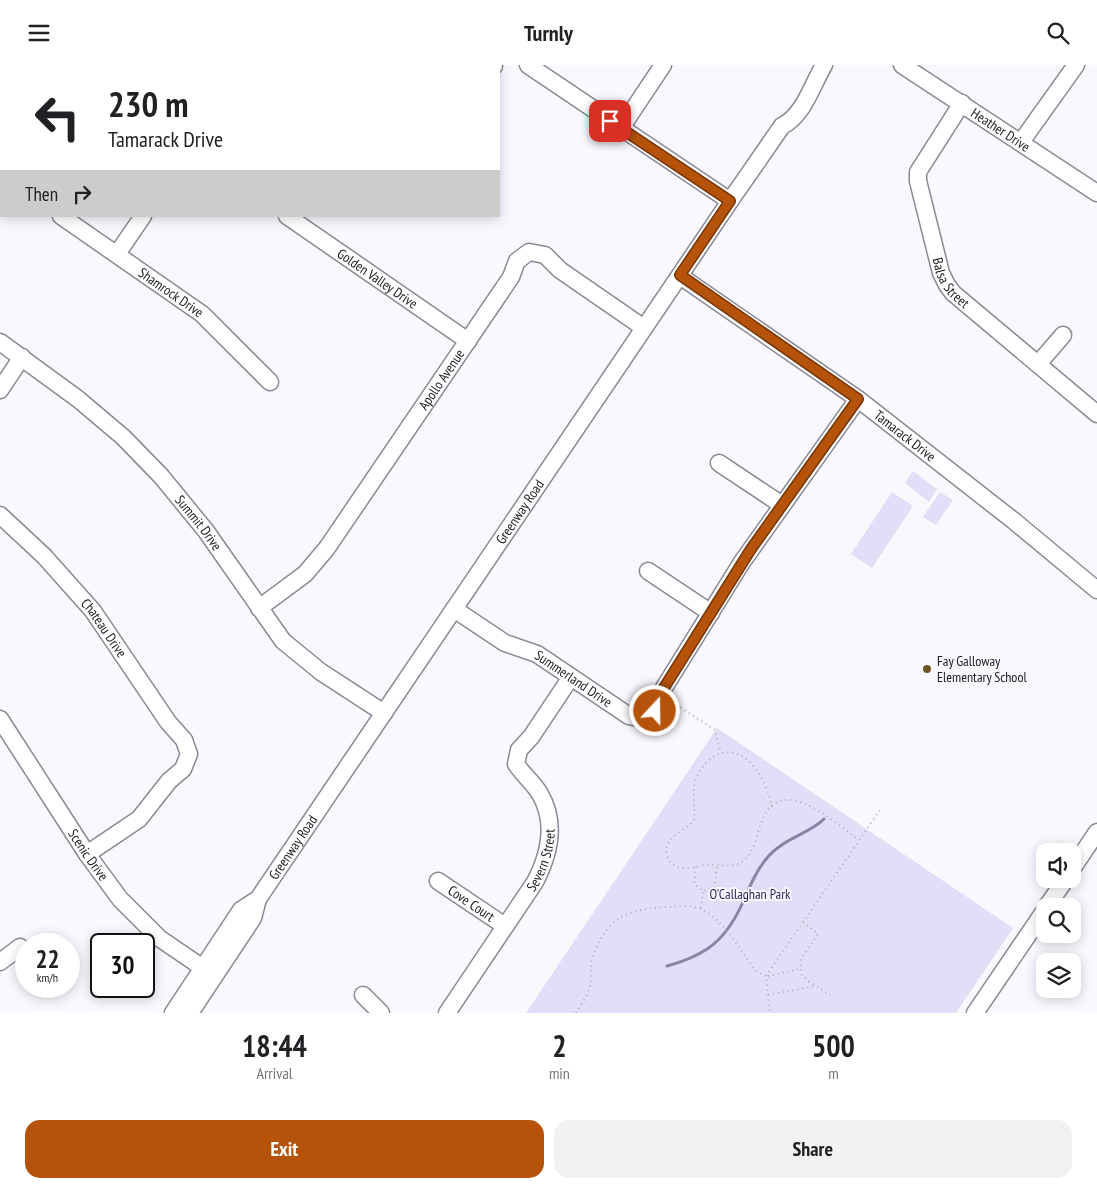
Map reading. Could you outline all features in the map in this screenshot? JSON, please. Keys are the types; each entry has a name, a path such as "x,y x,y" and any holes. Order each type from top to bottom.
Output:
{"street":[{"path":"528,65 730,201"},
{"path":"621,128 663,65"},
{"name":"Greenway Road","path":"190,1013 253,918 258,899 782,125 782,116 814,65"},
{"name":"Greenway Road","path":"782,125 790,122 800,109 824,65"},
{"path":"1021,142 1076,65"},
{"name":"Heather Drive","path":"909,67 1097,193"},
{"name":"Balsa Street","path":"962,103 918,171 918,181 941,273 953,293 1097,414"},
{"name":"Shamrock Drive","path":"62,217 202,314 270,382"},
{"path":"117,254 142,217"},
{"name":"Golden Valley Drive","path":"287,217 468,341"},
{"name":"Apollo Avenue","path":"259,608 305,573 327,548 511,277 517,261 529,252 545,255 560,270 644,328"},
{"name":"Tamarack Drive","path":"680,275 858,399 1014,521 1097,590"},
{"path":"1038,364 1064,335"},
{"name":"Summit Drive","path":"0,342 103,419 161,476 206,531 283,641 298,655 384,713"},
{"path":"0,390 22,357"},
{"name":"Summerland Drive","path":"454,609 492,636 505,643 537,654 629,716 643,719 655,711 662,691 746,556 858,399"},
{"path":"719,463 782,505"},
{"name":"Chateau Drive","path":"0,515 44,556 93,611 168,722 184,740 190,754 183,769 169,781 139,819 87,853"},
{"path":"648,571 711,613"},
{"name":"Severn Street","path":"447,1013 535,882 545,863 549,845 550,821 541,795 516,764 519,750 531,737 571,677"},
{"name":"Scenic Drive","path":"0,719 107,883 144,925 203,968"},
{"path":"1081,856 1097,832"},
{"name":"Cove Court","path":"438,881 505,926"},
{"name":"Greenway Road","path":"173,1013 241,910 258,899"},
{"path":"975,1013 1036,923"},
{"path":"0,962 15,951"},
{"path":"363,995 381,1013"}],"path":[{"path":"672,702 715,730 720,752"},
{"path":"772,807 765,785 754,766 739,755 731,752 720,752 709,761 697,776 693,791 694,821 677,833 668,844 667,857 670,863 680,868 734,865 746,859 753,849 762,821 772,807 784,801 800,802 823,814 859,840"},
{"path":"770,1013 766,976 882,807"},
{"path":"703,891 714,888 717,865"},
{"path":"696,867 694,884 703,891"},
{"path":"701,908 703,891"},
{"path":"576,1013 589,991 592,961 597,947 616,919 623,915 647,909 690,906 701,908 713,915 756,971 766,976 800,969"},
{"path":"803,922 818,934 801,959 800,969 804,977 830,995"},
{"path":"768,995 814,985"}],"green space":[{"path":"913,471 937,489 929,502 905,483"},
{"path":"892,492 913,506 872,568 851,554"},
{"path":"940,492 953,500 936,525 923,517"},
{"name":"O'Callaghan Park","path":"717,728 1013,928 956,1013 526,1013"}],"waterway":[{"path":"667,966 693,957 714,944 730,926 756,873 773,851 811,829 824,819"}],"place":[{"name":"Fay Galloway Elementary School","path":"927,669"}],"route":[{"path":"610,121 730,201 680,275 858,399 727,585 686,655 662,691 655,711"}]}
